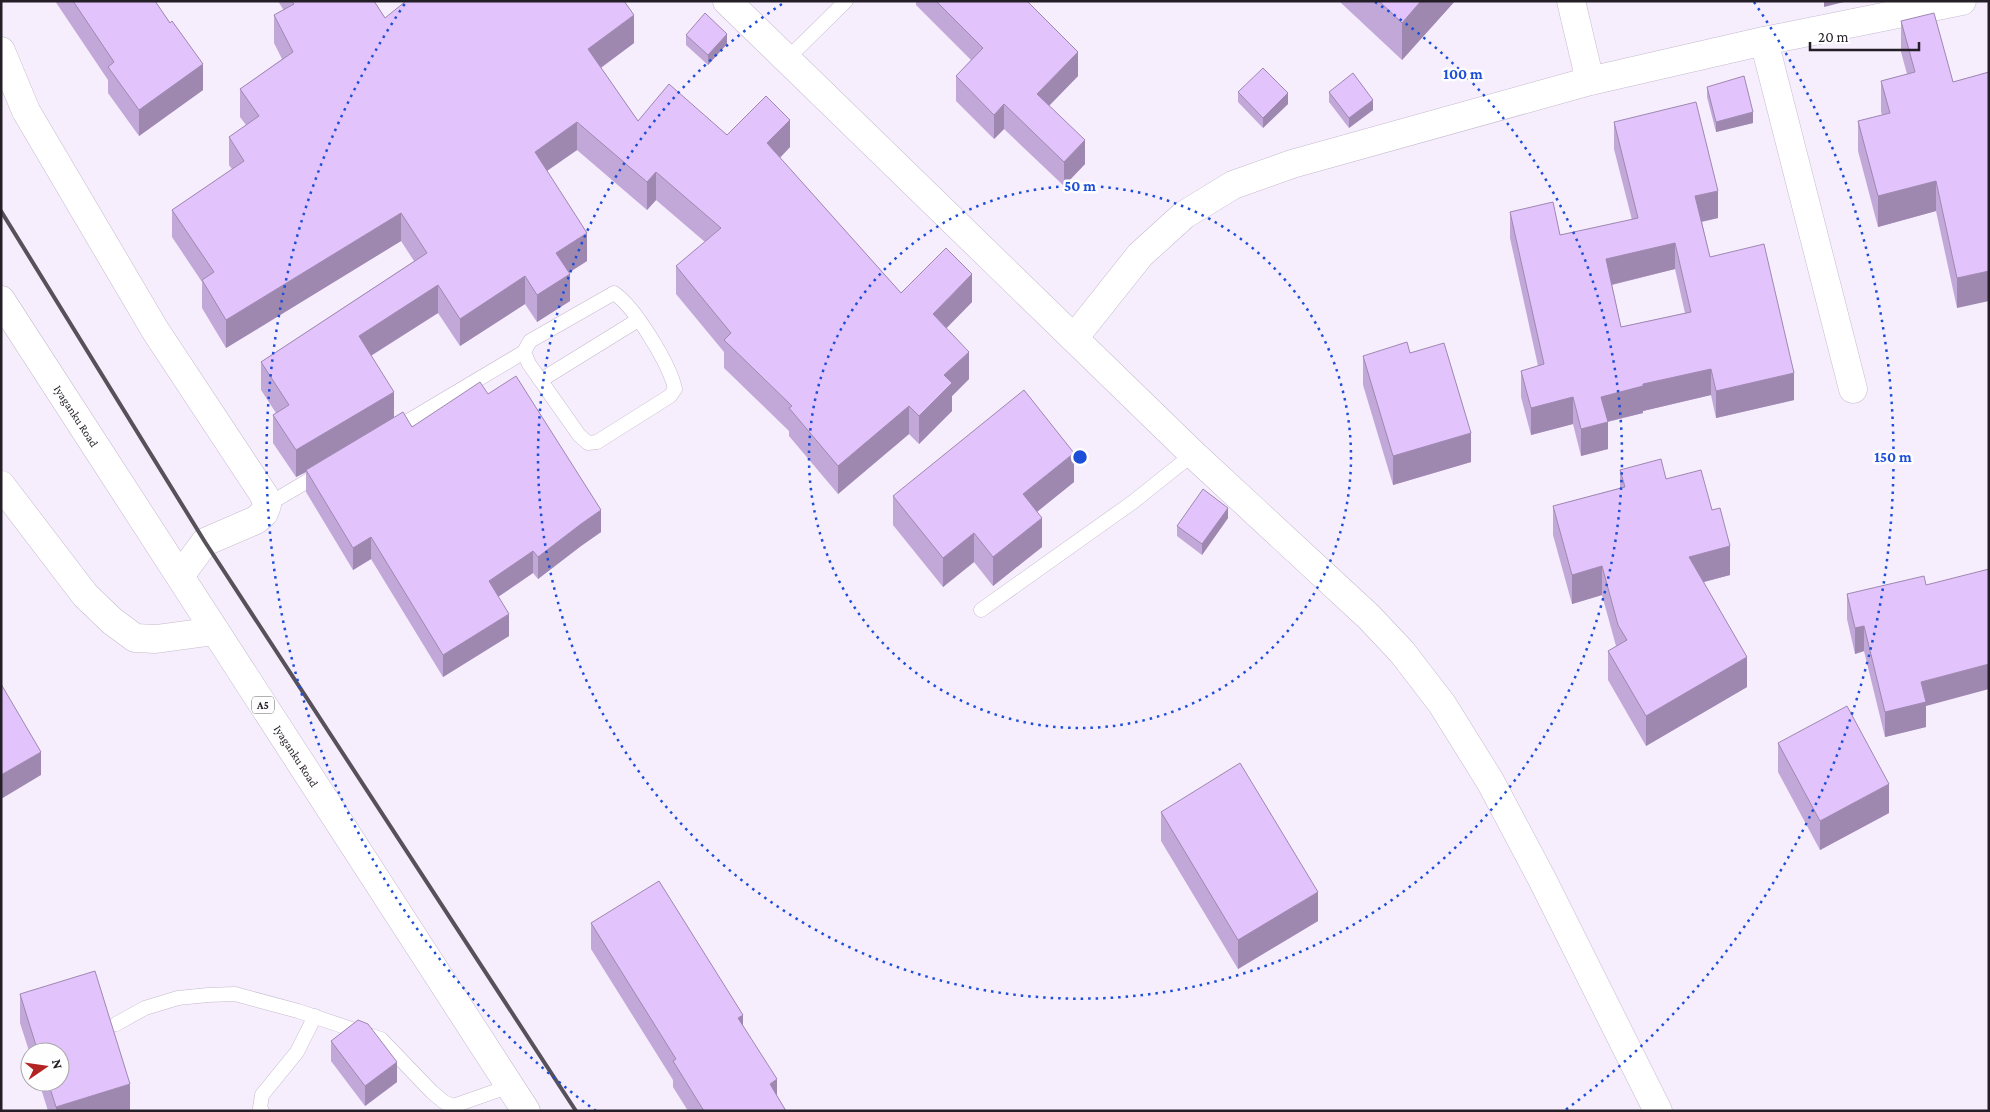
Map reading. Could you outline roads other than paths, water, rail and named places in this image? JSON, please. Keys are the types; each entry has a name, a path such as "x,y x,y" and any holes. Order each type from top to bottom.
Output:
{"main road":[{"path":"727,1 1193,454 1369,617 1402,652 1442,704 1490,781 1538,870 1658,1111"},
{"path":"1571,1 1590,81"},
{"path":"1074,338 1140,255 1184,215 1233,185 1292,164 1590,81 1764,41 1962,1"},
{"path":"1764,41 1853,389"},
{"path":"1,51 31,119 156,330 264,495 267,505 264,513 256,520 205,542 180,576"},
{"name":"Iyaganku Road","path":"1,300 526,1111"},
{"path":"1,485 85,595 112,621 135,638 156,639 215,631"}],"lane":[{"path":"787,59 846,1"},
{"path":"378,439 524,352 530,341 614,293 623,299 638,320 672,375 675,389 670,396 597,442 588,443 579,435 529,364 524,352"},
{"path":"541,380 638,320"},
{"path":"981,610 1132,502 1193,454"},
{"path":"267,505 336,464"},
{"path":"116,1024 145,1008 178,998 236,994 315,1016 381,1039 432,1092 444,1102 453,1106 510,1086"},
{"path":"262,1111 260,1108 262,1095 298,1052 315,1016"}],"railway":[{"path":"1,211 205,542 576,1111"}]}
